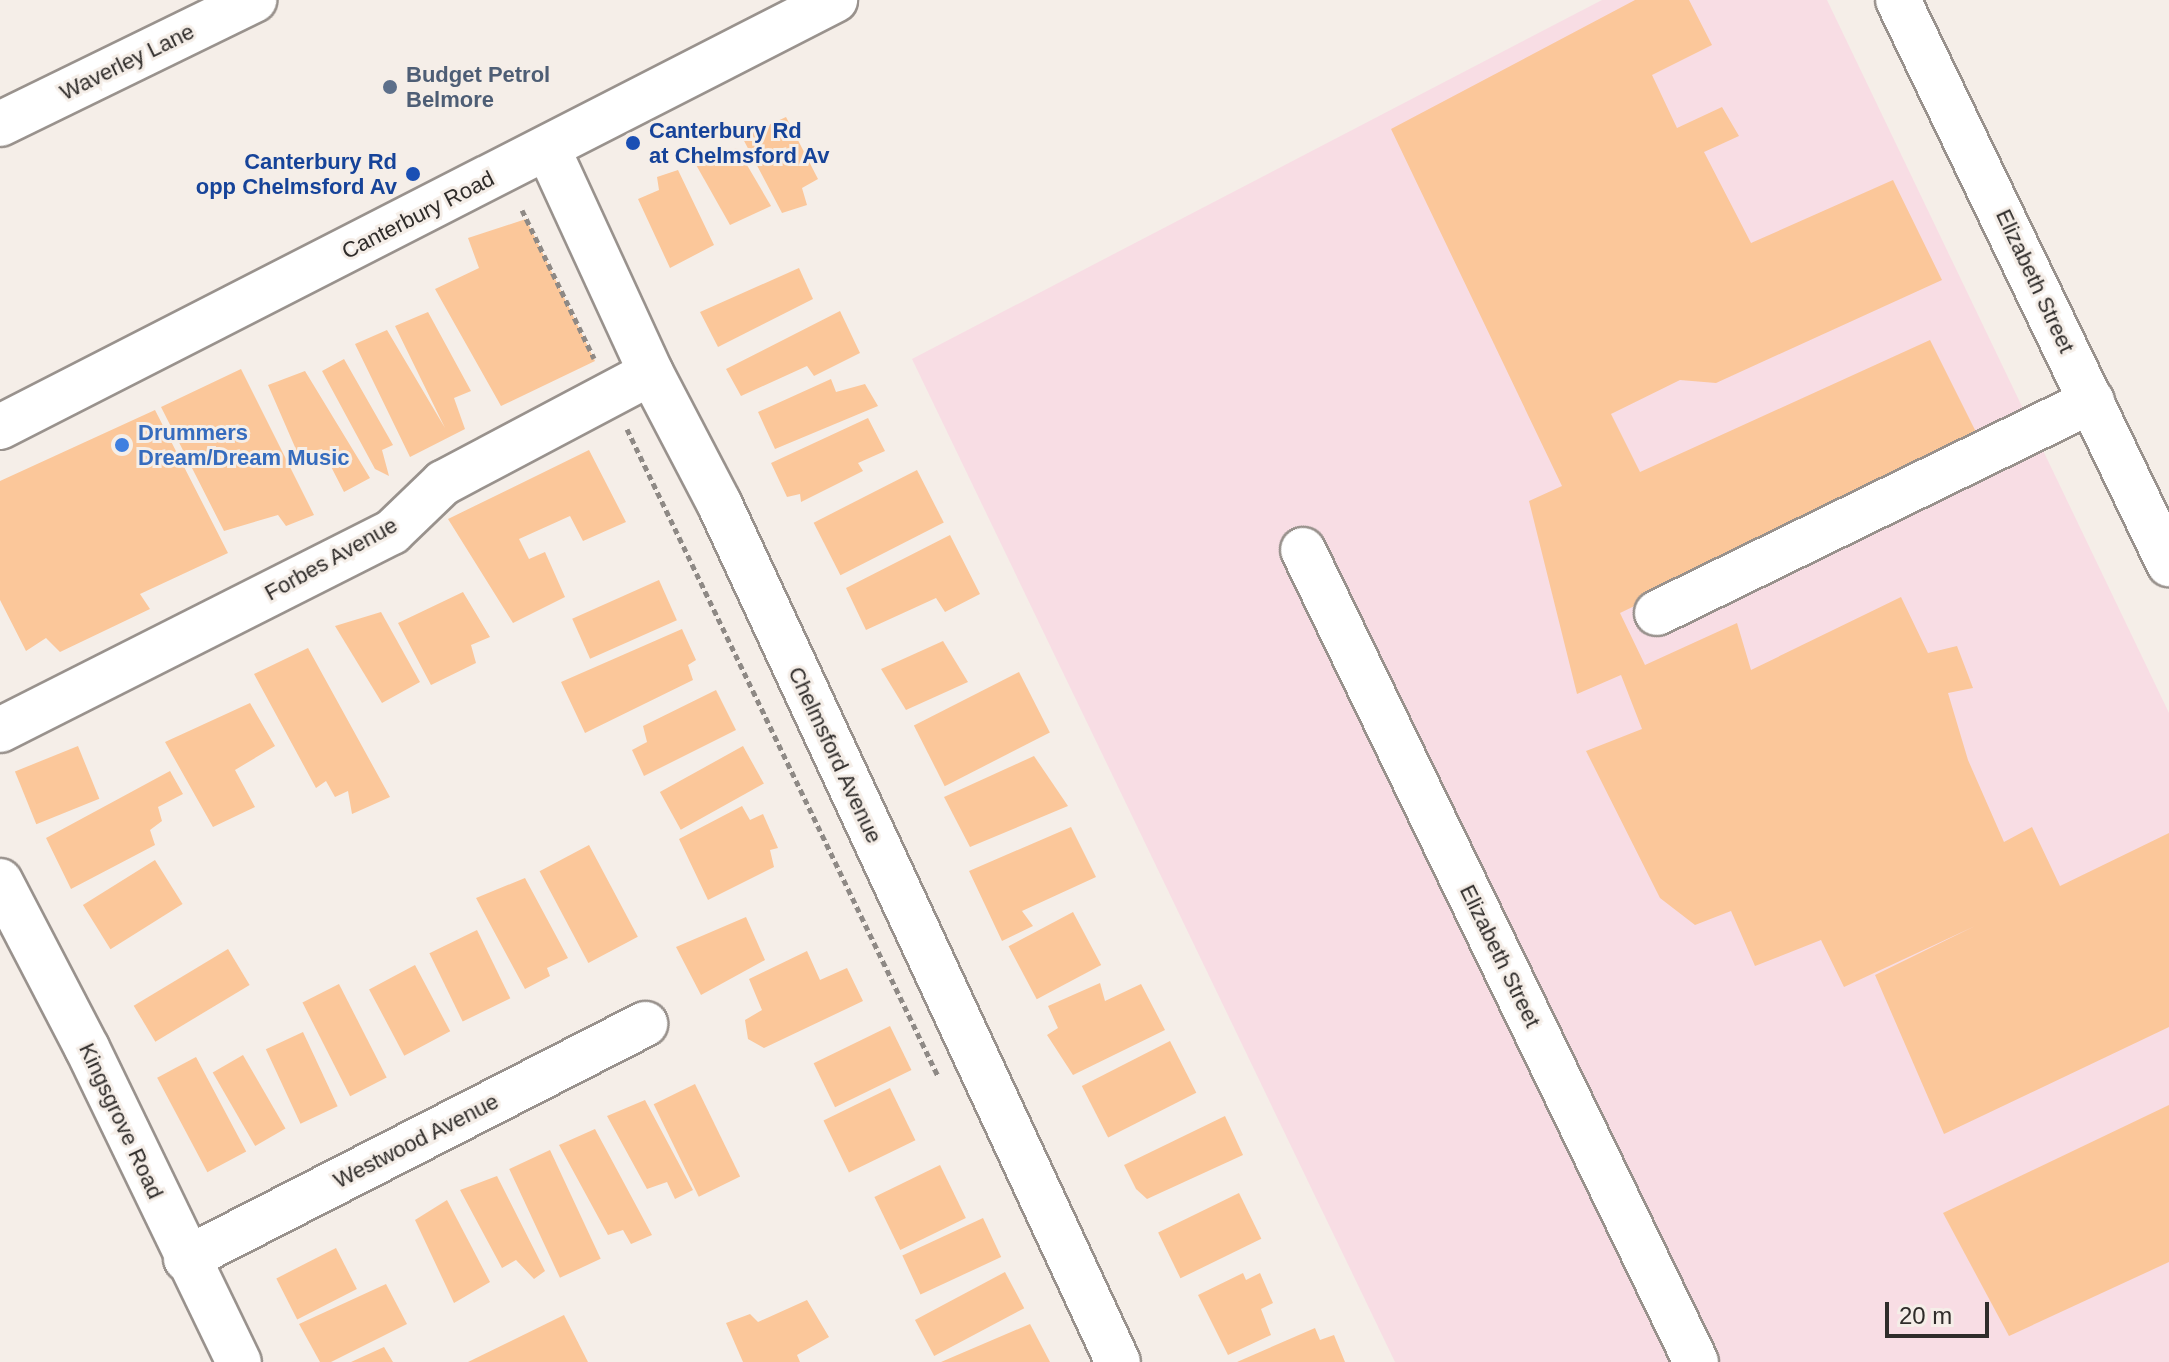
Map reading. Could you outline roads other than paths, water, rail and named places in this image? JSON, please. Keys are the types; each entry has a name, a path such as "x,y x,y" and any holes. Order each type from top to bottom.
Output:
{"main road":[{"name":"Waverley Lane","path":"0,124 254,0"},
{"name":"Canterbury Road","path":"0,427 835,0"},
{"name":"Elizabeth Street","path":"1898,0 2169,564"},
{"name":"Chelmsford Avenue","path":"548,149 651,373 719,503 1118,1362"},
{"name":"Forbes Avenue","path":"0,730 392,532 443,483 651,373"},
{"path":"1657,613 2092,401"},
{"name":"Elizabeth Street","path":"1303,550 1696,1362"},
{"name":"Kingsgrove Road","path":"0,881 87,1048 186,1259 239,1362"},
{"name":"Westwood Avenue","path":"186,1259 645,1024"}],"place":[{"name":"Budget Petrol Belmore","path":"390,87"},
{"name":"Canterbury Rd at Chelmsford Av","path":"633,143"},
{"name":"Canterbury Rd opp Chelmsford Av","path":"413,174"},
{"name":"Drummers Dream/Dream Music","path":"122,445"}]}
